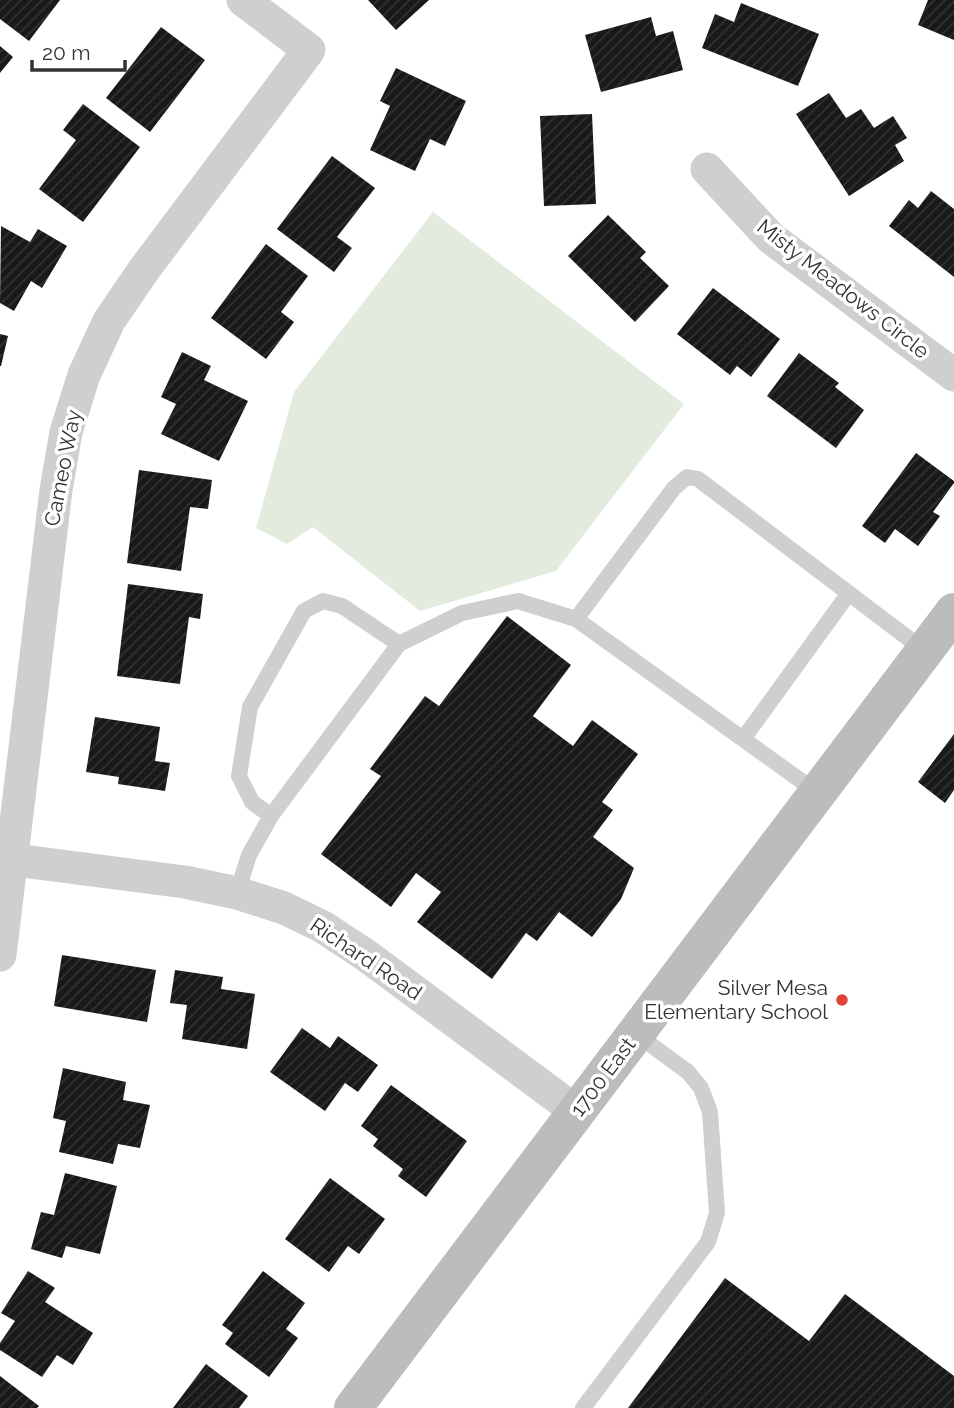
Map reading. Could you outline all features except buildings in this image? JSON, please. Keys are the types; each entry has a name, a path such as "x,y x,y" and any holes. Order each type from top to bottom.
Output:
{"street":[{"name":"Cameo Way","path":"0,955 6,859 56,490 66,432 84,375 109,321 143,271 309,50 243,0"},
{"name":"Misty Meadows Circle","path":"707,169 771,238 954,375"},
{"name":"1700 East","path":"353,1408 953,616"},
{"name":"Richard Road","path":"6,859 185,882 237,893 284,908 323,927 367,956 577,1112"}],"lane":[{"path":"576,619 674,488 687,477 698,479 925,651"},
{"path":"743,739 849,593"},
{"path":"271,816 252,802 239,776 250,707 304,611 323,601 342,606 399,644"},
{"path":"237,893 249,855 271,816 399,644 462,613 518,601 576,619 818,793"},
{"path":"583,1408 708,1242 717,1213 709,1112 701,1088 688,1073 636,1034"}],"shaded area":[{"path":"433,212 684,404 556,571 420,611 313,527 287,544 256,528 294,392"}],"place":[{"name":"Silver Mesa Elementary School","path":"842,1000"}]}
